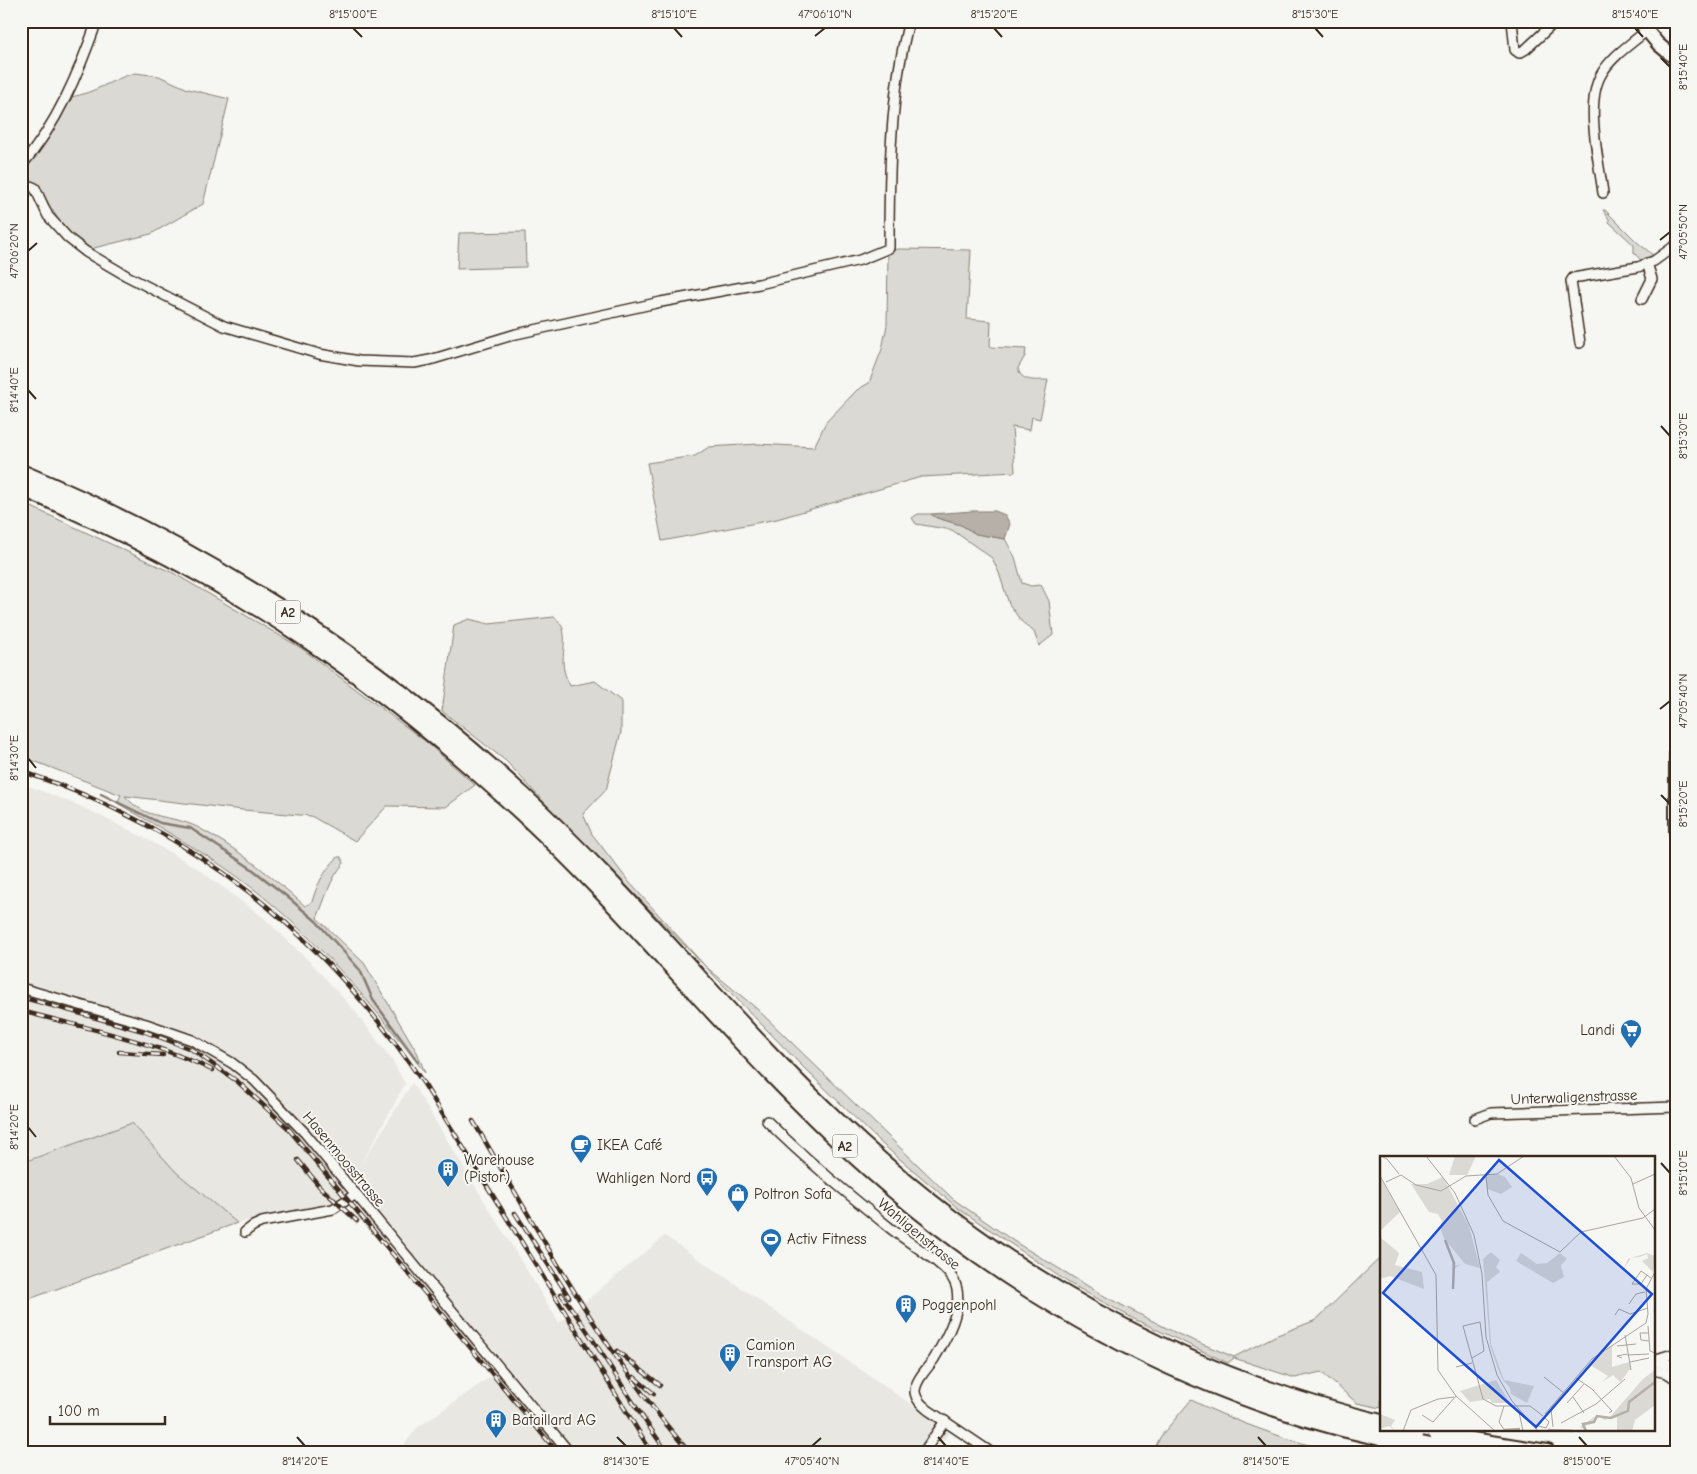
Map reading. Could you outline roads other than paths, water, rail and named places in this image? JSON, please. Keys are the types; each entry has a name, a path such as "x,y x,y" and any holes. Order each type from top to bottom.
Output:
{"highway":[{"name":"A2","path":"21,473 132,523 203,560 316,630 429,714 553,824 839,1123 915,1191 996,1252 1048,1287 1146,1341 1250,1384 1317,1406 1380,1423"},
{"name":"A2","path":"21,488 142,543 254,606 311,642 423,725 547,837 832,1134 925,1216 999,1270 1062,1310 1163,1364 1282,1410 1460,1453"},
{"name":"A2","path":"1418,1443 1473,1436 1547,1453"}],"main road":[{"path":"1642,26 1676,59"},
{"path":"1676,756 1676,832"}],"street":[{"path":"21,166 49,127 65,98 83,61 96,21"},
{"path":"21,182 35,188 54,223 86,252 224,326 278,344 342,359 414,363 516,334 661,302 759,284 860,260 889,248 888,172 898,63 908,21"},
{"path":"1512,21 1515,50 1519,53 1526,49 1556,21"},
{"path":"1603,193 1595,128 1594,89 1602,71 1642,26"},
{"path":"1580,342 1571,281 1573,278 1647,263 1670,251 1676,245"},
{"path":"1642,299 1652,279 1647,263"},
{"name":"Hasenmoosstrasse","path":"21,988 160,1028 192,1040 244,1071 267,1091 356,1194 570,1453"},
{"name":"Unterwaligenstrasse","path":"1475,1119 1491,1113 1676,1107"},
{"name":"Wahligenstrasse","path":"767,1120 794,1147 876,1216 947,1271 954,1281 958,1294 957,1308 941,1346 921,1377 915,1392 920,1403 992,1453"},
{"path":"245,1232 262,1222 339,1207 356,1194"},
{"path":"1654,1360 1676,1354"},
{"path":"1654,1360 1676,1366"},
{"path":"1654,1370 1668,1374 1676,1379"},
{"path":"923,1453 945,1421"},
{"path":"1446,1453 1473,1436"}],"waterway":[{"path":"101,794 160,823 190,828 252,869 316,921 360,970 373,1000 418,1062"}],"railway":[{"path":"21,771 84,795 143,823 198,856 250,893 298,934 343,980 385,1030 424,1084 652,1453"},
{"path":"21,997 143,1031 191,1049 238,1082 287,1127 558,1453"},
{"path":"21,1011 142,1043 212,1070"},
{"path":"119,1052 163,1055"},
{"path":"473,1121 574,1292 601,1334 658,1415 690,1453"},
{"path":"298,1160 320,1187 357,1221"},
{"path":"515,1213 569,1297"},
{"path":"561,1294 668,1453"},
{"path":"617,1351 660,1385"},
{"path":"634,1377 654,1394"}],"place":[{"name":"Landi","path":"1631,1049"},
{"name":"IKEA Café","path":"581,1164"},
{"name":"Warehouse (Pistor)","path":"448,1188"},
{"name":"Wahligen Nord","path":"707,1197"},
{"name":"Poltron Sofa","path":"738,1213"},
{"name":"Activ Fitness","path":"771,1258"},
{"name":"Poggenpohl","path":"906,1324"},
{"name":"Camion Transport AG","path":"730,1373"},
{"name":"Bataillard AG","path":"496,1439"}]}
